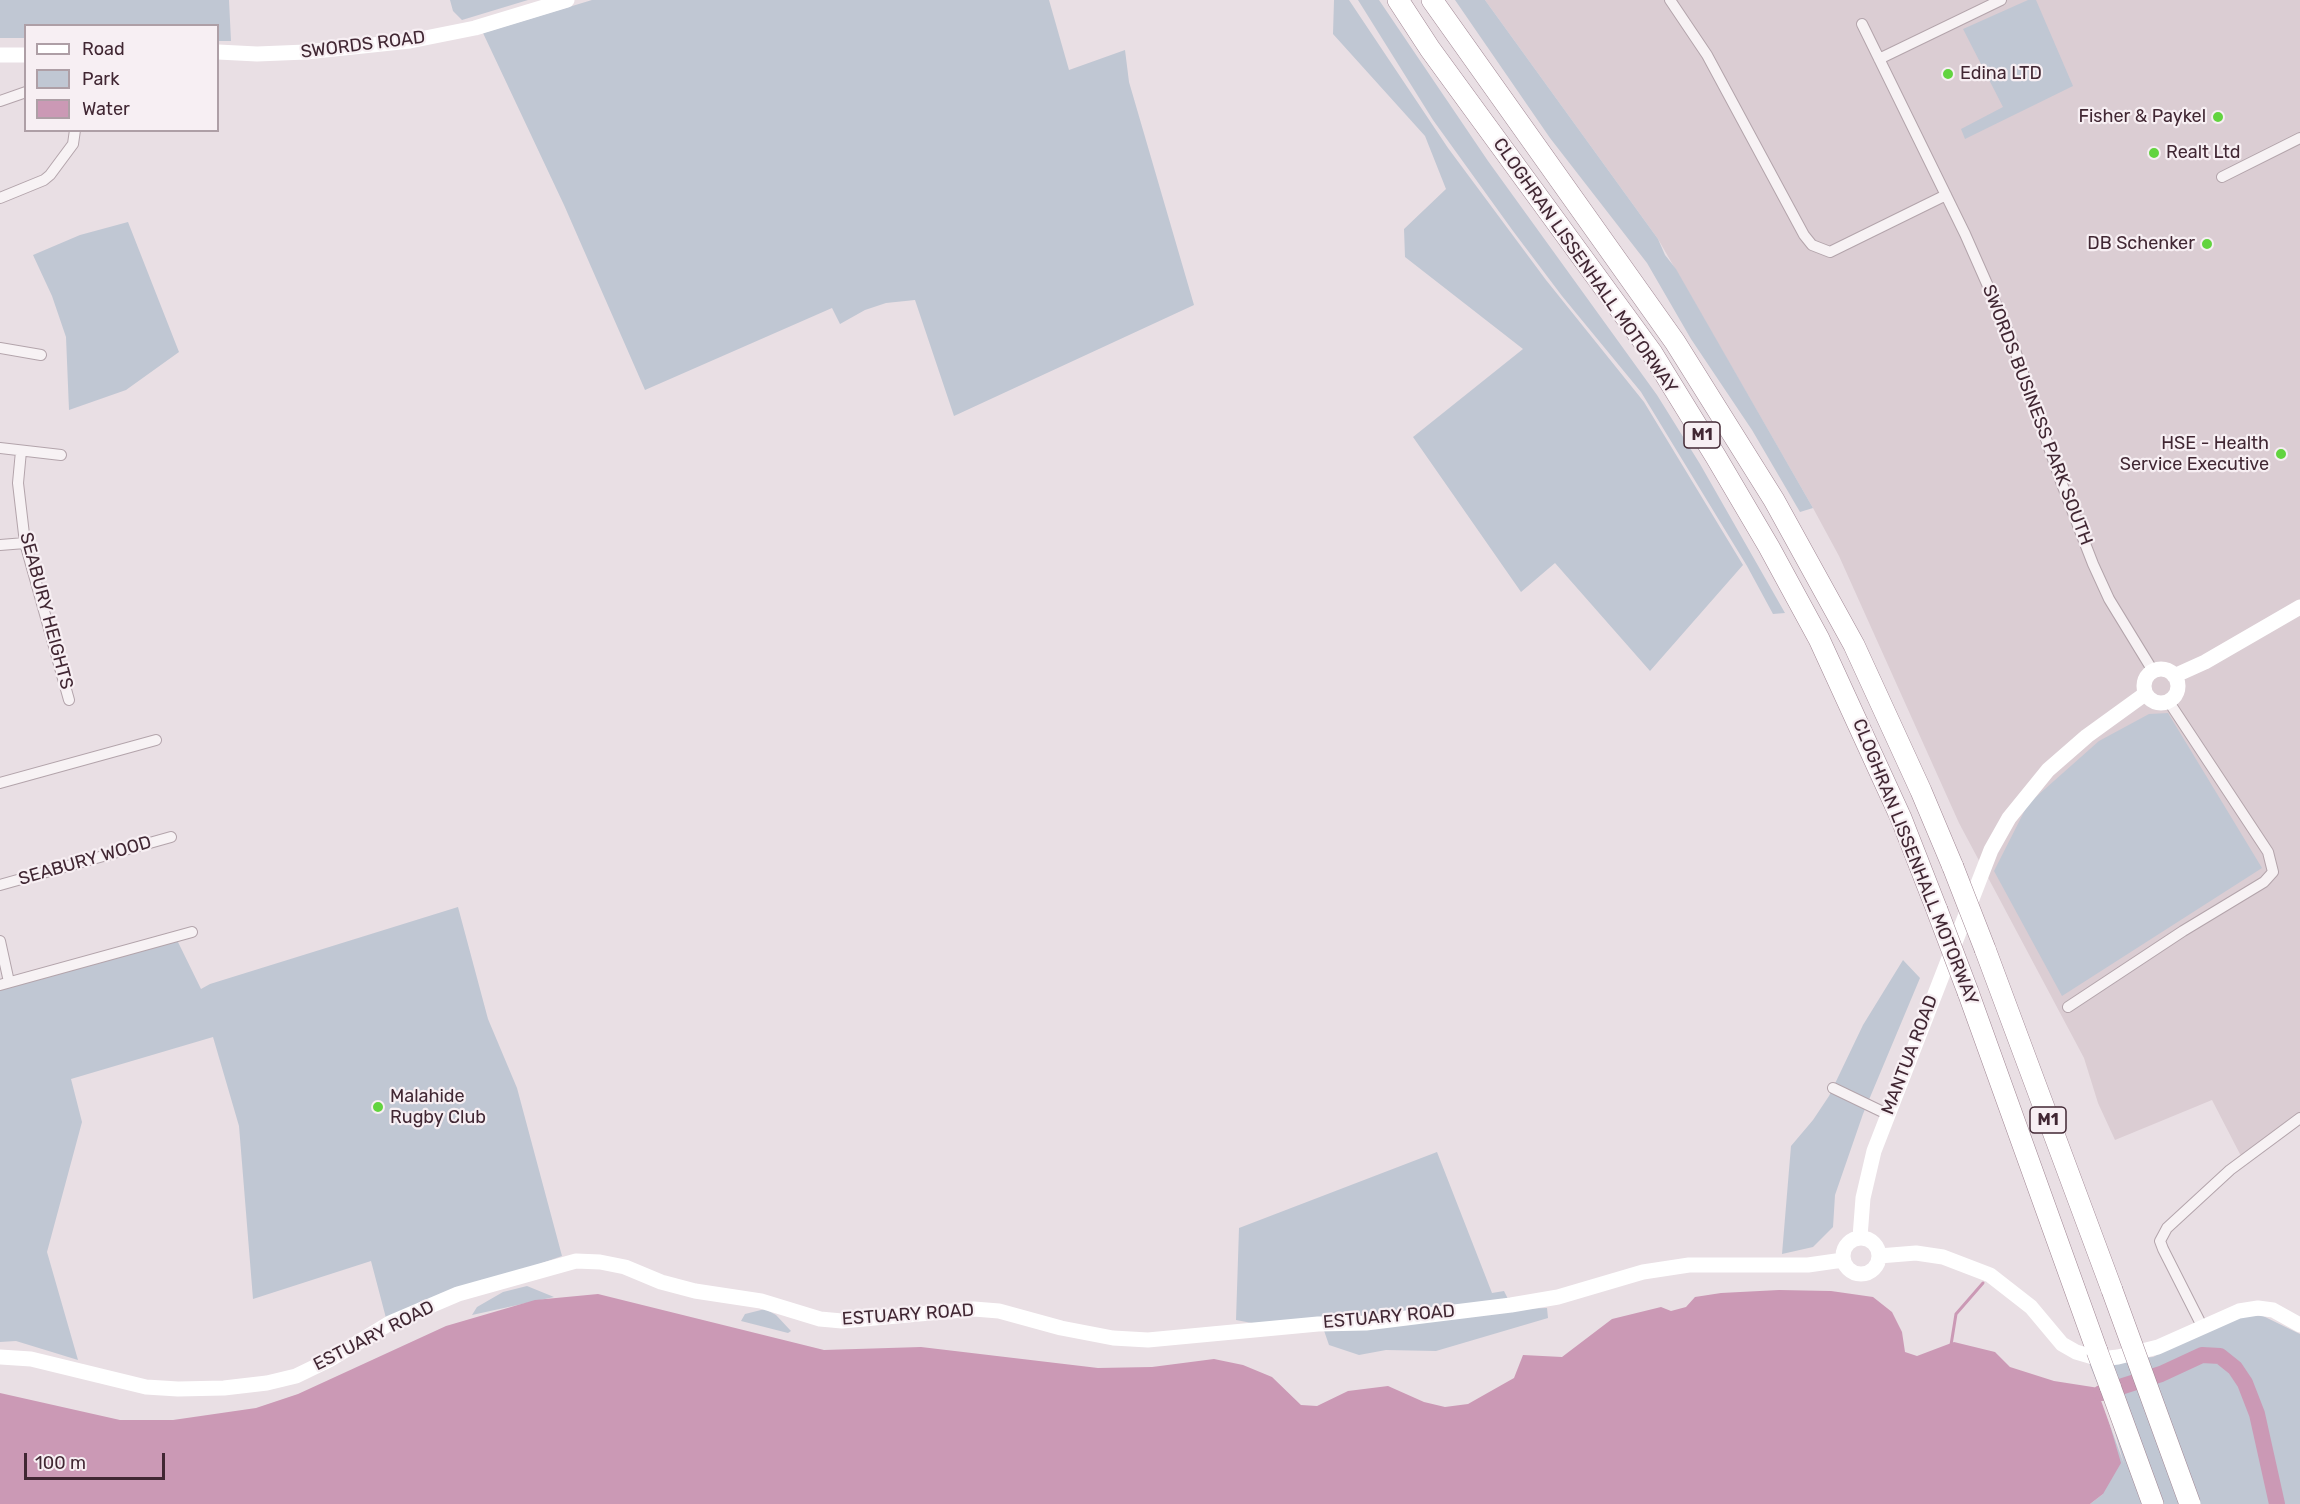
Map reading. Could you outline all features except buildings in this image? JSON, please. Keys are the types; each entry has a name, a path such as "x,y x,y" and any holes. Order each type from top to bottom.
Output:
{"highway":[{"name":"CLOGHRAN LISSENHALL MOTORWAY","path":"1398,0 1437,58 1652,353 1769,547 1819,639 1901,818 1937,910 2153,1504"},
{"name":"CLOGHRAN LISSENHALL MOTORWAY","path":"1432,0 1675,342 1774,500 1854,645 1953,867 2190,1504"}],"street":[{"name":"SWORDS ROAD","path":"219,52 283,53 363,47 453,33 567,0"},
{"path":"1670,0 1707,55 1804,235 1812,245 1830,252 1946,195"},
{"path":"1879,59 2001,0"},
{"name":"SWORDS BUSINESS PARK SOUTH","path":"1862,24 1965,234 2010,336 2093,564 2109,599 2153,671"},
{"path":"0,55 24,55"},
{"path":"0,101 24,93"},
{"path":"0,198 44,180 50,175 73,144 75,132"},
{"path":"2222,177 2300,138"},
{"path":"0,348 41,355"},
{"path":"0,448 61,455"},
{"name":"SEABURY HEIGHTS","path":"21,451 18,483 25,543 69,700"},
{"path":"0,545 25,543"},
{"path":"2174,676 2205,662 2300,606"},
{"path":"2167,670 2174,676 2178,690 2169,702 2154,702 2145,694 2144,682 2153,671 2167,670"},
{"name":"MANTUA ROAD","path":"1860,1238 1863,1198 1874,1151 1991,850 2009,818 2027,794 2067,753 2145,694"},
{"path":"2068,1007 2183,931 2264,882 2273,872 2268,852 2169,702"},
{"path":"0,783 156,740"},
{"name":"SEABURY WOOD","path":"0,885 171,837"},
{"path":"0,941 5,983 192,932"},
{"path":"1833,1088 1887,1114"},
{"path":"2202,1326 2160,1241 2167,1228 2229,1170 2300,1118"},
{"path":"1860,1238 1872,1241 1876,1245 1879,1256 1871,1271 1860,1274 1849,1269 1843,1260 1845,1247 1854,1239 1860,1238"},
{"path":"1879,1256 1916,1253 1943,1257 1990,1275 2031,1307 2062,1344 2076,1352 2100,1359 2118,1358 2158,1347 2239,1311 2258,1308 2272,1310 2300,1325"},
{"name":"ESTUARY ROAD","path":"0,1357 31,1359 146,1387 224,1388 267,1383 296,1376 390,1323 458,1294 576,1261 600,1262 695,1291 761,1301 820,1319 842,1321 974,1309 999,1311 1061,1328 1113,1338 1148,1340 1318,1324 1366,1323 1511,1305 1558,1297 1643,1272 1689,1264 1808,1265 1843,1260"}],"shaded area":[{"path":"1485,0 2300,0 2300,1114 2241,1156 2212,1100 2115,1140 2098,1103 2084,1058 1959,823 1839,556 1813,508 1658,239"}],"green space":[{"path":"0,0 229,0 231,41 219,41 219,24 24,24 24,38 0,38"},
{"path":"450,0 528,0 462,20 453,11"},
{"path":"592,0 1049,0 1069,70 1125,50 1129,82 1194,305 954,416 915,300 886,303 865,310 840,324 832,308 645,390 564,205 483,33"},
{"path":"1334,0 1349,0 1448,148 1546,280 1644,402 1743,565 1650,671 1555,563 1521,592 1413,437 1523,349 1405,257 1404,229 1446,189 1425,136 1333,34"},
{"path":"1358,0 1379,0 1488,161 1657,395 1700,464 1785,613 1773,614 1747,566 1641,392 1562,296 1513,231 1433,120"},
{"path":"1455,0 1485,0 1658,239 1665,255 1676,269 1813,508 1800,512 1752,430 1691,339 1647,263 1550,138"},
{"path":"2028,0 2036,0 2073,86 1965,139 1961,129 2003,107 1963,29"},
{"path":"128,222 179,352 126,390 69,410 66,337 52,296 33,255 80,235"},
{"path":"2168,713 2262,868 2062,996 1994,871 2028,804 2099,741 2149,714"},
{"name":"Malahide Rugby Club","path":"458,907 488,1019 517,1088 562,1256 386,1318 371,1261 253,1299 239,1126 213,1037 71,1079 82,1122 47,1252 78,1360 16,1341 0,1342 0,988 177,940 201,989 210,984"},
{"path":"1903,960 1920,978 1863,1114 1835,1195 1833,1227 1813,1247 1782,1254 1791,1146 1829,1096 1863,1025"},
{"path":"1437,1152 1492,1293 1504,1291 1513,1309 1547,1308 1548,1318 1436,1351 1386,1350 1359,1355 1329,1345 1320,1319 1257,1324 1236,1320 1239,1228"},
{"path":"527,1286 554,1297 472,1315 477,1307 503,1292"},
{"path":"765,1309 776,1315 791,1331 788,1333 741,1321 745,1314"},
{"path":"2244,1316 2263,1316 2300,1334 2300,1504 2090,1504 2103,1494 2099,1388 2089,1363 2153,1357 2216,1326"}],"water":[{"path":"1779,1290 1831,1291 1873,1297 1892,1312 1902,1332 1905,1352 1917,1356 1954,1342 1995,1352 2010,1367 2054,1381 2099,1388 2121,1463 2103,1494 2090,1504 0,1504 0,1393 120,1420 173,1420 256,1408 298,1394 446,1326 535,1300 598,1294 824,1350 921,1347 1098,1368 1152,1367 1214,1359 1243,1365 1272,1377 1301,1405 1317,1406 1348,1391 1388,1386 1424,1402 1445,1407 1468,1404 1514,1378 1523,1355 1562,1357 1612,1319 1661,1307 1671,1311 1686,1307 1695,1297 1721,1293"}],"pier":[{"path":"2095,1384 2102,1387 2124,1464"}],"waterway":[{"path":"1951,1345 1956,1314 1983,1283"},
{"path":"2101,1393 2161,1374 2202,1355 2220,1356 2235,1368 2245,1383 2257,1414 2277,1504"}],"place":[{"name":"Edina LTD","path":"1948,74"},
{"name":"Fisher & Paykel","path":"2218,117"},
{"name":"Realt Ltd","path":"2154,153"},
{"name":"DB Schenker","path":"2207,244"},
{"name":"HSE - Health Service Executive","path":"2281,454"},
{"name":"Malahide Rugby Club","path":"378,1107"}]}
